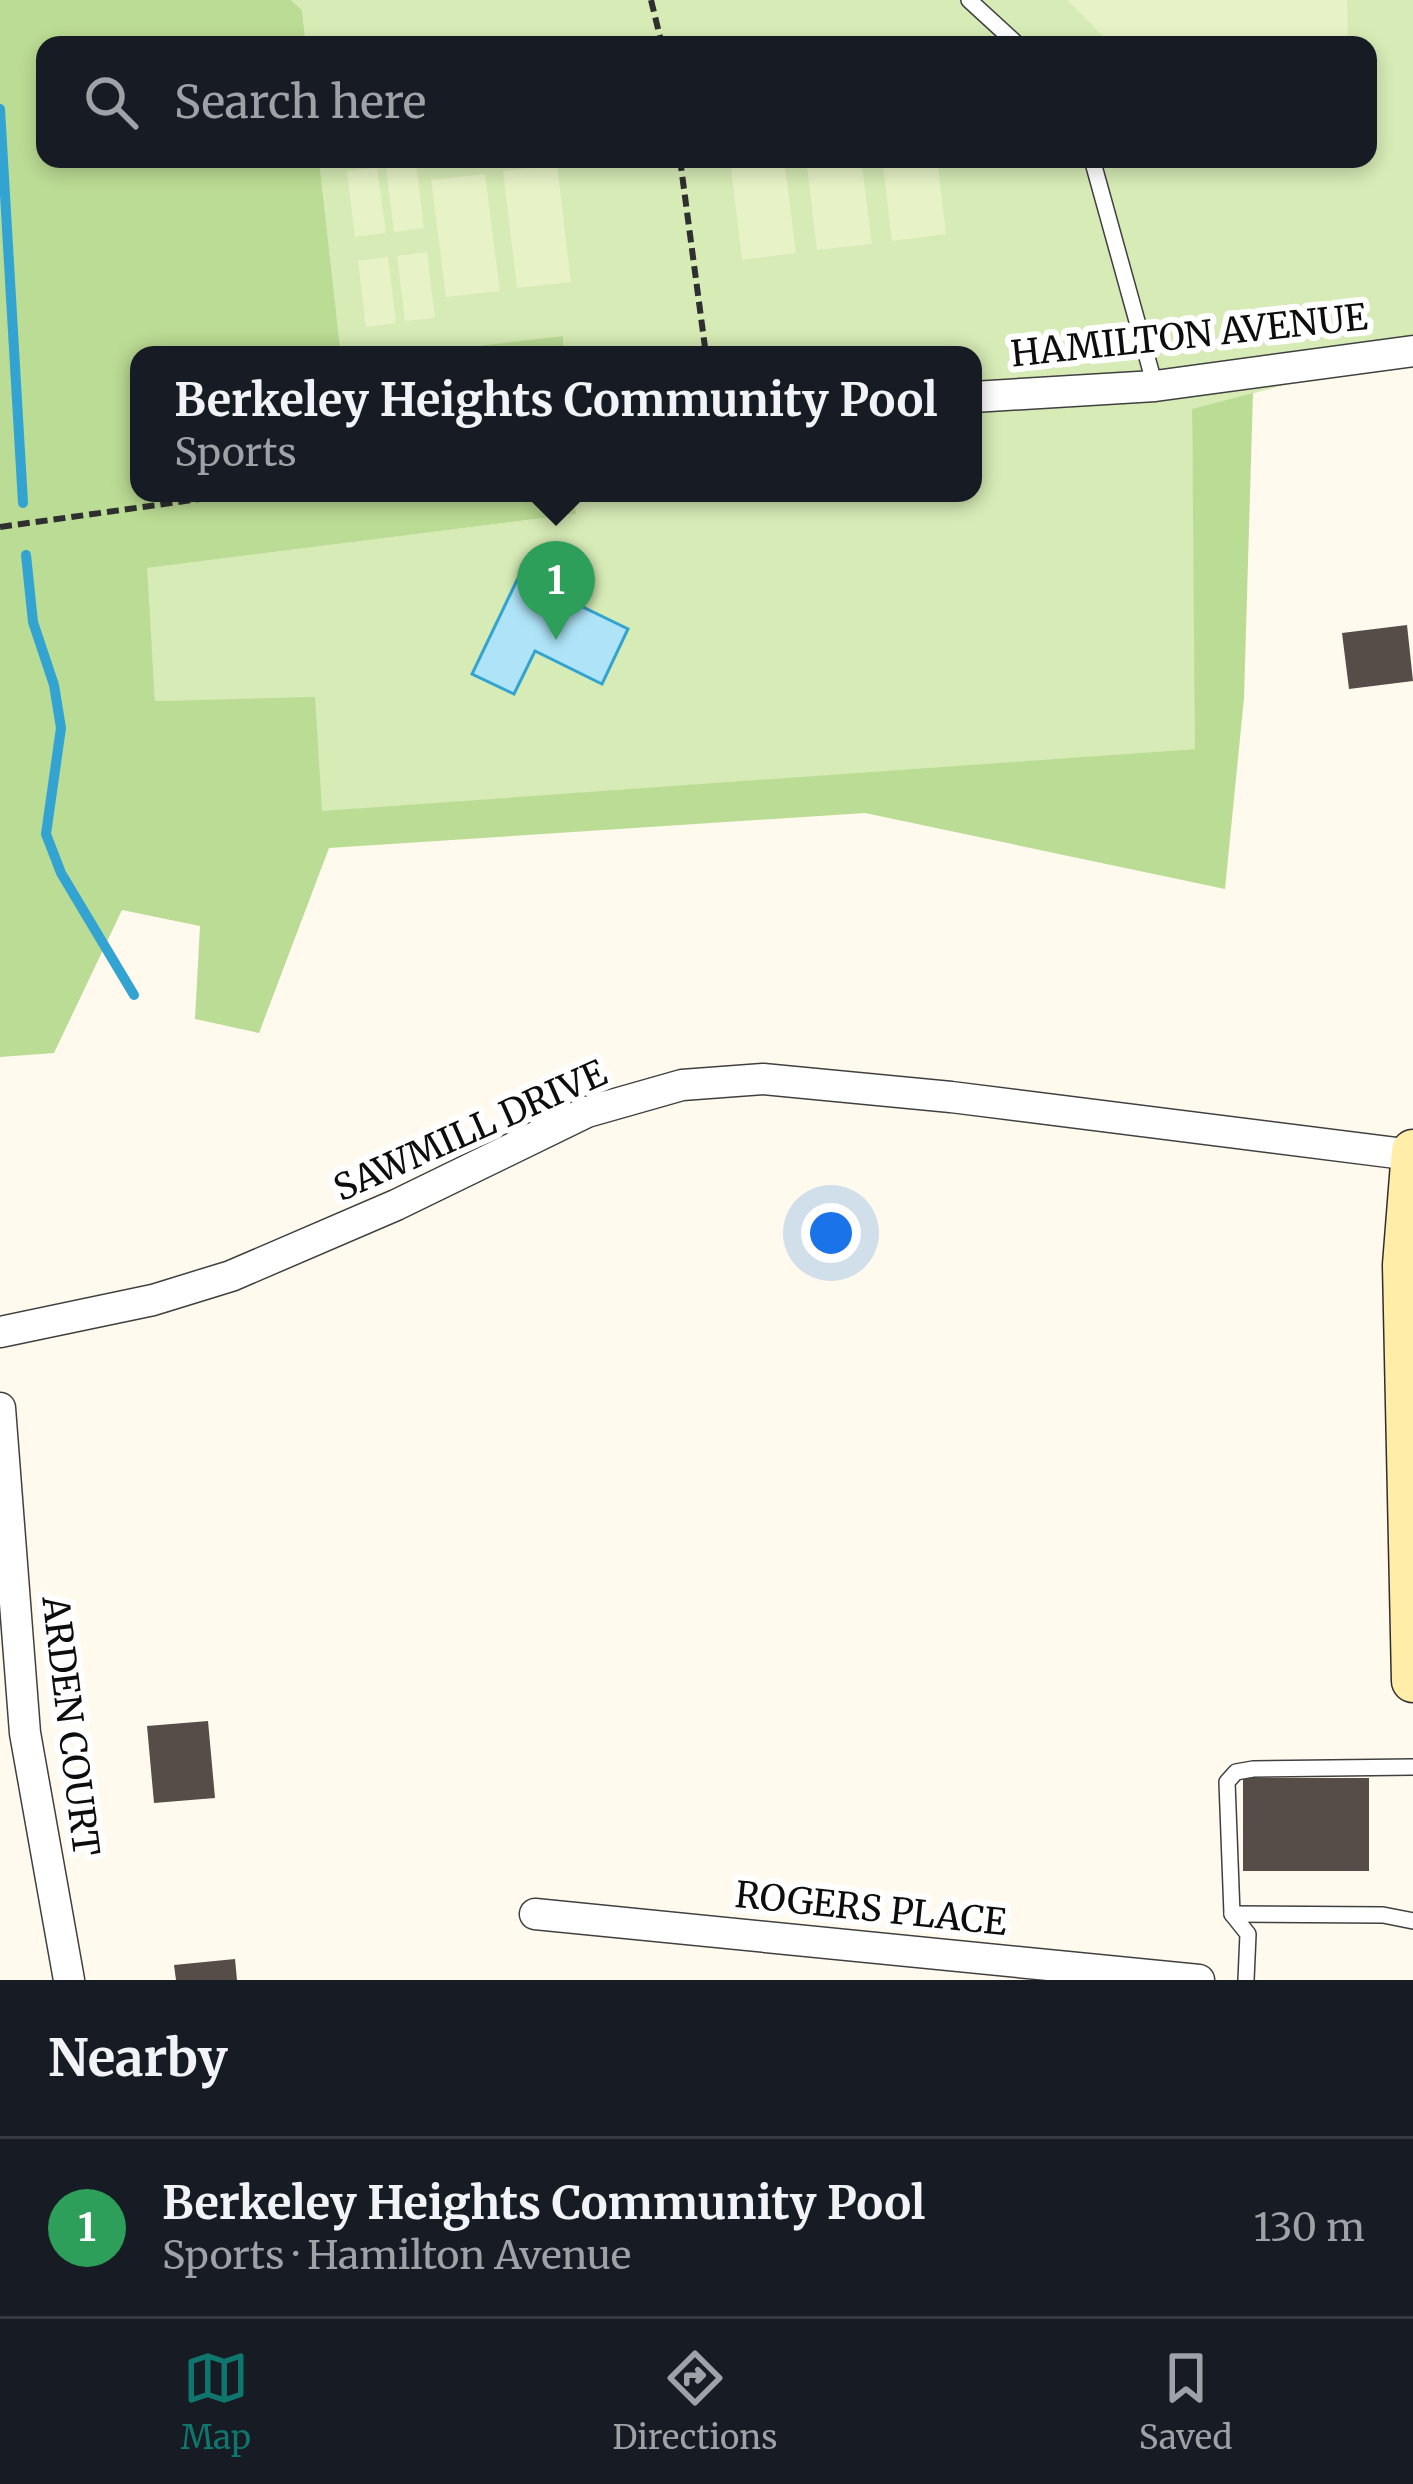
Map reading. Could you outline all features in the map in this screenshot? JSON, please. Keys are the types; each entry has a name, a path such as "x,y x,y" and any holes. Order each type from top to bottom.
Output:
{"main road":[{"path":"1413,1153 1404,1288 1413,1681"}],"street":[{"name":"HAMILTON AVENUE","path":"982,396 1155,386 1413,351"},
{"name":"SAWMILL DRIVE","path":"0,1332 153,1300 231,1276 396,1205 587,1112 682,1085 763,1079 1413,1153"},
{"name":"ARDEN COURT","path":"0,1408 25,1733 69,1980"},
{"name":"ROGERS PLACE","path":"535,1914 1199,1980"}],"lane":[{"path":"969,0 1008,36"},
{"path":"1094,168 1155,386"},
{"path":"1246,1980 1248,1934 1232,1914 1228,1782 1236,1772 1413,1767"},
{"path":"1232,1914 1383,1915 1413,1921"}],"path":[{"path":"651,0 660,36"},
{"path":"681,168 705,346"},
{"path":"0,526 177,502"}],"green space":[{"path":"0,0 291,0 302,10 305,36 36,36 36,168 320,168 340,346 130,346 130,502 575,502 576,514 147,568 155,701 315,697 322,811 1195,749 1192,409 1253,393 1244,698 1225,889 865,813 329,848 259,1033 195,1019 200,926 122,910 54,1053 0,1057"},
{"path":"291,0 1413,0 1413,350 1192,410 1196,749 321,812 314,698 155,701 146,568 576,514 575,502 982,502 982,346 564,346 563,337 482,346 340,346 320,168 1377,168 1377,36 305,36 302,10"},
{"path":"1067,0 1347,0 1348,36 1103,36"},
{"path":"377,168 386,233 355,237 347,171"},
{"path":"386,168 417,168 424,228 394,232"},
{"path":"557,168 571,282 517,288 503,171"},
{"path":"731,168 785,168 796,253 742,260"},
{"path":"807,168 862,168 872,244 817,250"},
{"path":"883,168 938,168 946,234 892,241"},
{"path":"485,174 500,291 446,297 431,180"},
{"path":"427,252 435,318 405,321 397,256"},
{"path":"388,257 396,323 366,327 358,261"},
{"path":"563,336 564,346 478,346"}],"water":[{"path":"519,576 628,629 602,684 535,651 514,694 472,674"}],"building":[{"path":"1407,625 1413,681 1349,689 1342,633"},
{"path":"208,1721 215,1798 154,1803 147,1726"},
{"path":"1243,1778 1369,1778 1369,1871 1243,1871"},
{"path":"235,1959 237,1980 176,1980 174,1965"}],"waterway":[{"path":"0,109 23,503"},
{"path":"26,555 33,622 54,685 61,728 46,834 61,873 134,995"}],"place":[{"name":"Berkeley Heights Community Pool","path":"556,640"}]}
